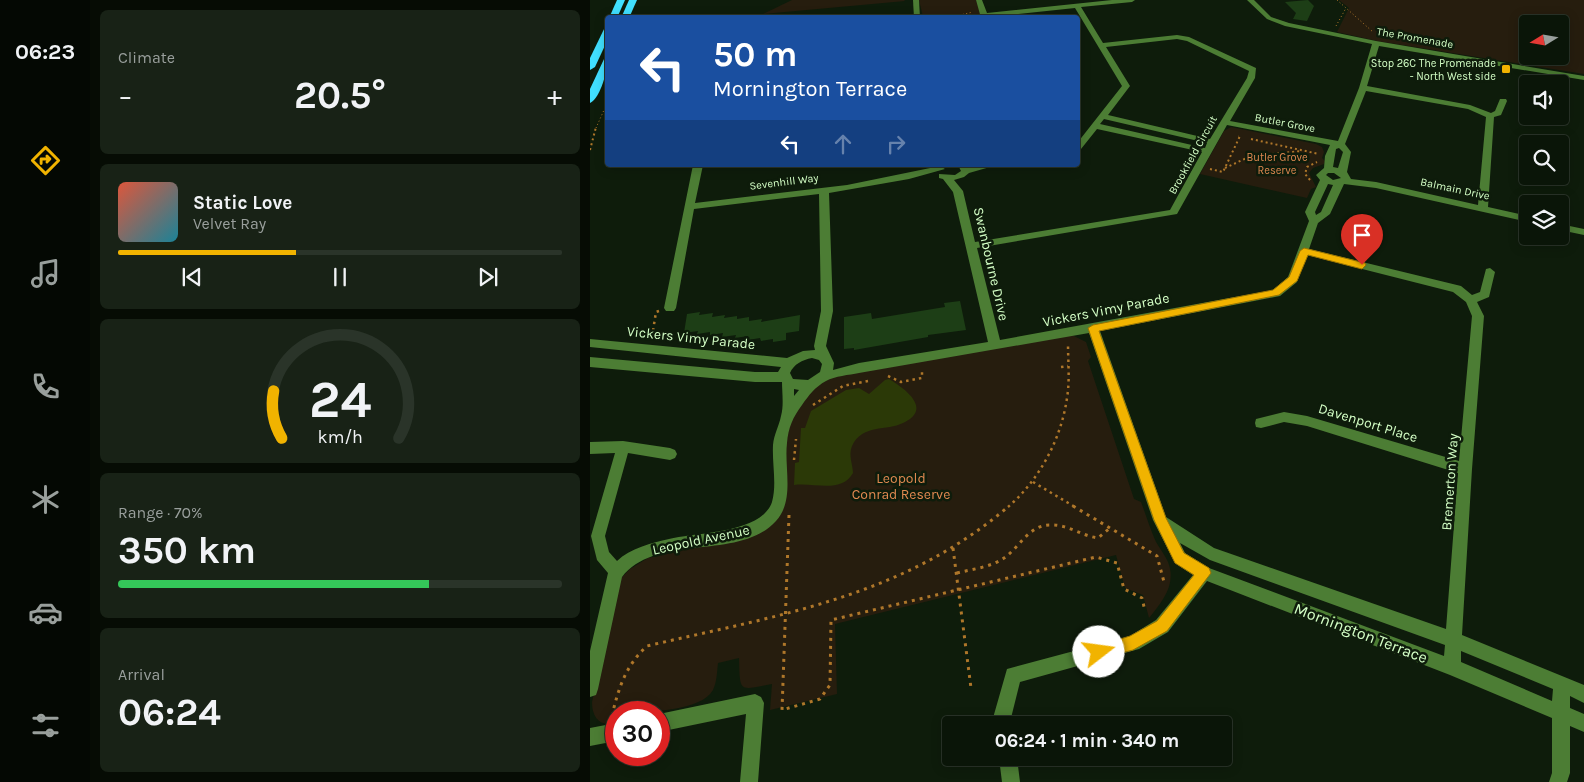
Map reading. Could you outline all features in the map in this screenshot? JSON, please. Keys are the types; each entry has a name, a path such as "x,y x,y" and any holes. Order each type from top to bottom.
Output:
{"highway":[{"path":"614,15 621,0"},
{"path":"626,15 633,0"},
{"path":"590,67 605,35"},
{"path":"590,100 605,66"}],"street":[{"path":"916,0 919,15"},
{"path":"979,0 982,14 1132,0"},
{"name":"The Promenade","path":"1250,0 1268,18 1287,25 1584,78"},
{"path":"1078,6 1126,86 1080,146"},
{"name":"Brookfield Circuit","path":"971,246 1174,212 1212,142 1251,78 1253,70 1189,39 1177,37 1100,45"},
{"name":"Vickers Vimy Parade","path":"1341,144 1363,88 1376,40"},
{"path":"1363,88 1470,107 1490,116"},
{"path":"1490,116 1498,113 1503,101"},
{"path":"1103,116 1212,142"},
{"path":"1483,208 1490,116"},
{"name":"Butler Grove","path":"1224,122 1341,144"},
{"path":"1096,126 1207,151"},
{"name":"Vickers Vimy Parade","path":"1329,156 1332,147 1341,144"},
{"name":"Vickers Vimy Parade","path":"823,377 859,368 1093,328 1276,293 1293,279 1314,221 1326,214 1343,178 1347,152 1341,144"},
{"path":"1329,156 1328,169 1343,178"},
{"path":"670,308 698,167"},
{"path":"963,170 980,167"},
{"name":"Vickers Vimy Parade","path":"1314,221 1310,212 1325,180 1322,173 1328,169"},
{"name":"Sevenhill Way","path":"690,207 963,170"},
{"name":"Swanbourne Drive","path":"963,170 958,190 995,345"},
{"path":"943,172 958,190"},
{"path":"1325,180 1343,178"},
{"name":"Balmain Drive","path":"1343,178 1519,217"},
{"path":"590,362 787,380 798,386 810,384 823,377 826,372 825,360 820,346 827,311 824,190"},
{"path":"1569,229 1584,232"},
{"path":"1304,251 1457,289 1471,300 1485,294 1490,272"},
{"name":"Bremerton Way","path":"1452,667 1465,469 1478,316 1471,300"},
{"name":"Mornington Terrace","path":"1093,328 1160,520 1180,558 1204,573 1452,667 1584,723"},
{"path":"787,380 786,368 811,346 822,330"},
{"name":"Vickers Vimy Parade","path":"590,343 789,364"},
{"path":"800,356 812,354 825,360"},
{"name":"Vickers Vimy Parade","path":"825,360 859,368"},
{"name":"Leopold Avenue","path":"787,380 788,415"},
{"name":"Leopold Avenue","path":"617,572 630,559 647,551 740,534 755,529 770,520 778,507 783,429 788,415 810,384"},
{"name":"Davenport Place","path":"1261,423 1284,417 1308,421 1465,469"},
{"path":"590,689 612,586 617,572 602,555 598,536 623,447"},
{"path":"590,448 623,447 670,454"},
{"name":"Mornington Terrace","path":"1160,520 1189,542 1210,553 1455,640 1584,694"},
{"path":"1003,716 1013,675 1133,643 1162,626 1204,573"},
{"path":"1558,782 1561,773 1562,685"},
{"path":"670,721 754,703 750,782"},
{"path":"590,737 605,730"},
{"path":"1009,766 1011,782"}],"path":[{"path":"1337,0 1376,40"},
{"path":"1334,31 1346,8"},
{"path":"958,15 963,13 982,14"},
{"path":"590,150 595,130 605,108"},
{"path":"1224,169 1240,136 1233,135"},
{"path":"1250,138 1329,156"},
{"path":"1198,167 1223,172 1224,169 1251,156 1305,151"},
{"path":"652,337 650,337 656,312 670,308"},
{"path":"619,701 623,678 631,663 647,646 849,597 918,569 954,548 997,516 1032,482 1054,442 1066,404 1068,340"},
{"path":"880,378 890,376 901,382 922,378 922,365"},
{"path":"1061,367 1068,366"},
{"path":"812,406 843,386 871,380"},
{"path":"790,461 796,460 796,436"},
{"path":"1032,482 1157,556 1164,582"},
{"path":"789,509 782,710 820,699 830,685 831,620 1096,557 1117,564 1124,589 1142,598 1145,611"},
{"path":"956,573 995,563 1005,557 1040,526 1056,524 1084,536 1098,538 1110,528"},
{"path":"954,548 971,688"}],"green space":[{"path":"792,0 904,0 905,1 763,14"},
{"path":"919,0 976,0 981,15 923,15"},
{"path":"1339,0 1584,0 1584,74 1528,65 1569,65 1569,15 1519,15 1519,64 1377,41 1337,32 1349,8"},
{"name":"Butler Grove Reserve","path":"1231,127 1316,144 1322,147 1324,164 1313,168 1309,173 1316,187 1311,189 1307,198 1200,174 1224,131"},
{"name":"Leopold Conrad Reserve","path":"1064,336 1074,336 1086,342 1091,357 1088,361 1134,499 1141,502 1156,542 1168,562 1171,578 1167,592 1159,606 1149,618 1143,595 1125,588 1116,555 835,624 837,694 770,710 772,684 753,688 744,687 741,684 739,658 718,663 713,690 706,698 696,703 670,710 670,701 605,701 605,724 598,720 592,708 592,702 616,589 621,578 630,569 648,558 754,535 769,527 776,519 786,425 799,395 833,377"}],"shaded area":[{"path":"889,379 913,399 916,411 912,417 897,425 868,431 856,439 850,453 853,473 842,483 827,486 794,485 795,463 799,462 801,428 805,428 811,411 846,390 859,388 869,394 885,380"}],"building":[{"path":"1308,0 1314,6 1307,21 1293,19 1296,13 1285,2"},
{"path":"960,301 966,330 928,335 928,337 854,350 854,348 844,349 844,317 871,313 872,319 945,307 944,303"},
{"path":"700,312 699,315 713,313 712,317 725,315 724,318 737,316 737,319 749,317 749,321 762,319 761,322 800,315 799,331 786,333 786,340 773,342 773,339 761,341 760,338 748,340 748,336 722,337 723,333 697,334 698,331 684,333 687,314"}],"place":[{"name":"Stop 26C The Promenade - North West side","path":"1506,69"}],"route":[{"path":"1099,652 1133,643 1162,626 1204,573 1180,558 1160,520 1093,328 1276,293 1293,279 1304,251 1362,265"}]}
